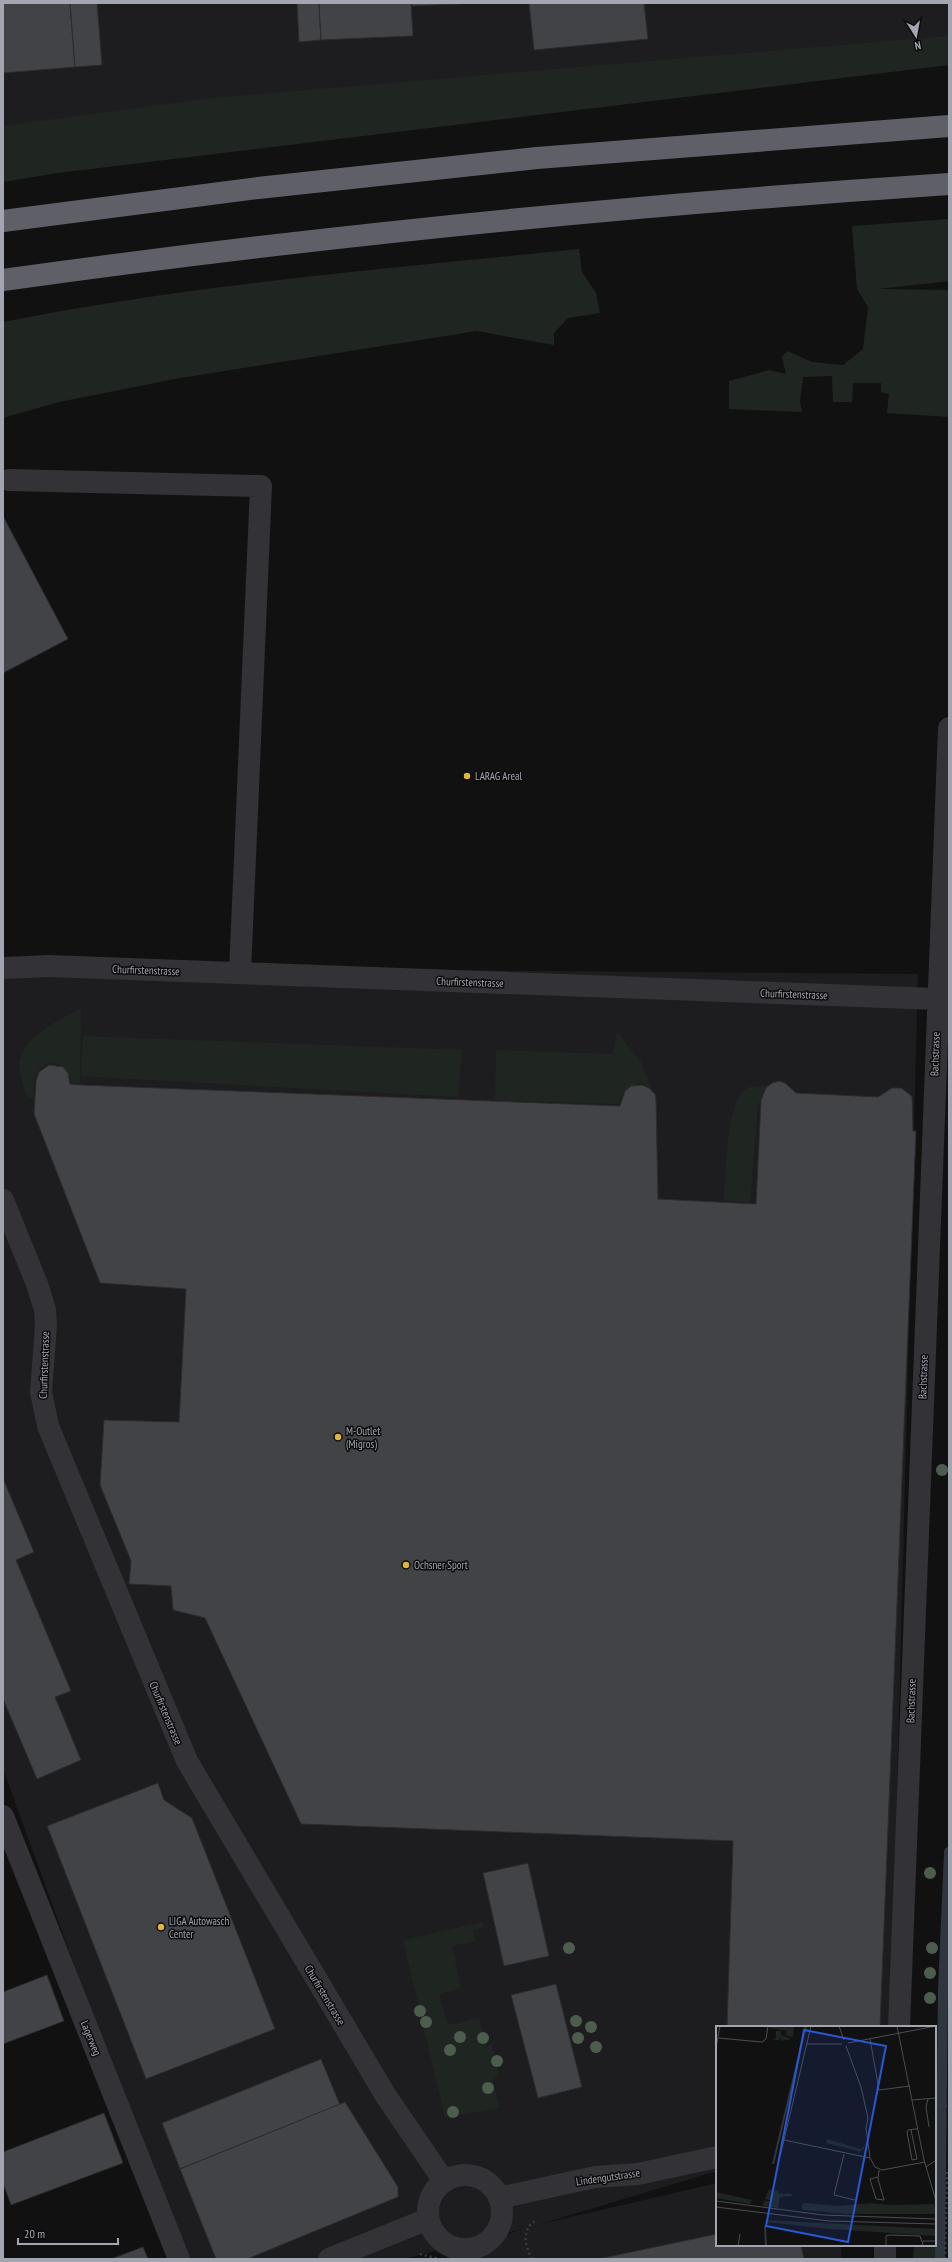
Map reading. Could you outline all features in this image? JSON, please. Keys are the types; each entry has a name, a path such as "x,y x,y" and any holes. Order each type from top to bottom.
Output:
{"highway":[{"path":"3,221 258,188 537,158 949,126"},
{"path":"3,280 196,254 545,215 789,194 949,184"}],"street":[{"path":"9,480 261,486 240,974"},
{"name":"Bachstrasse","path":"899,2026 937,999 949,728"},
{"name":"Churfirstenstrasse","path":"3,968 50,966 937,999"},
{"name":"Churfirstenstrasse","path":"3,1200 39,1290 45,1310 41,1392 48,1426 187,1761 386,2096 444,2181"},
{"name":"Lagerweg","path":"3,1816 180,2259"},
{"name":"Lindengutstrasse","path":"499,2198 594,2177 638,2174 716,2157"},
{"path":"464,2174 476,2176 486,2181 499,2198 501,2219 491,2238 486,2252 449,2245 440,2239 428,2219 430,2198 436,2188 444,2181 464,2174"},
{"path":"329,2259 428,2219"},
{"path":"885,2246 885,2259"}],"path":[{"path":"936,2106 949,2106"},
{"path":"945,2259 947,2171 949,2170"},
{"path":"532,2259 525,2239 528,2228 534,2221 541,2220"}],"shaded area":[{"path":"3,3 949,3 949,44 3,132"},
{"path":"949,36 949,65 58,173 3,182 3,126 212,98"},
{"path":"949,219 949,281 879,289 949,290 949,417 887,413 889,394 881,392 881,383 853,383 852,402 833,402 832,376 803,377 800,401 802,412 729,409 729,381 769,370 786,374 782,357 787,351 812,362 843,365 863,349 868,307 857,289 852,226"},
{"path":"579,249 582,272 596,293 600,313 568,318 554,333 554,345 477,331 180,378 59,402 3,418 3,322 146,297 218,287"},
{"path":"3,964 9,967 918,974 891,2026 716,2026 716,2171 537,2225 716,2183 716,2246 841,2246 841,2259 443,2259 522,2229 404,2259 181,2259 3,1769"},
{"path":"81,1008 80,1083 72,1083 70,1077 58,1064 48,1063 36,1074 34,1099 27,1098 19,1069 21,1055 34,1038 43,1030"},
{"path":"617,1032 641,1062 652,1089 643,1083 630,1087 622,1095 619,1104 495,1100 496,1050 613,1054"},
{"path":"83,1036 462,1050 458,1097 81,1076"},
{"path":"774,1086 758,1104 750,1203 724,1200 728,1138 731,1120 736,1105 742,1093 750,1087"},
{"path":"483,1922 483,1928 473,1930 475,1941 452,1946 461,1988 439,1994 448,2025 479,2018 487,2047 491,2043 499,2073 493,2081 500,2108 445,2117 403,1940"},
{"path":"936,2113 944,2114 939,2259 913,2259 914,2246 936,2246"}],"building":[{"path":"3,3 70,3 75,67 3,73"},
{"path":"70,3 97,3 102,65 75,67"},
{"path":"297,3 319,3 321,40 299,42"},
{"path":"319,3 411,3 413,36 321,40"},
{"path":"411,3 460,3 460,4 412,6"},
{"path":"529,3 644,3 648,39 534,50"},
{"path":"3,516 68,639 3,673"},
{"path":"49,1065 63,1067 68,1073 70,1084 81,1085 620,1106 625,1091 631,1086 642,1085 649,1088 655,1094 656,1100 658,1199 756,1204 761,1100 766,1088 772,1083 779,1081 785,1083 796,1093 878,1097 892,1088 901,1088 912,1097 913,1131 916,1131 880,2026 727,2026 733,1841 301,1824 205,1618 173,1610 171,1586 129,1584 131,1561 100,1485 104,1420 179,1422 186,1289 100,1283 34,1114 36,1081 39,1072"},
{"path":"3,1478 34,1552 16,1560 71,1691 55,1697 81,1760 37,1779 3,1699"},
{"name":"LIGA Autowasch Center","path":"158,1783 164,1800 192,1818 275,2029 146,2079 47,1826"},
{"path":"528,1863 549,1956 504,1966 483,1873"},
{"path":"47,1975 64,2021 3,2044 3,1992"},
{"path":"556,1984 582,2087 538,2098 511,1995"},
{"path":"321,2059 340,2105 180,2169 162,2123"},
{"path":"345,2102 398,2187 398,2197 247,2259 216,2259 180,2169"},
{"path":"104,2113 123,2163 11,2205 3,2183 3,2152"},
{"path":"716,2234 716,2246 801,2246 804,2259 598,2259"},
{"path":"143,2247 148,2259 111,2259"}],"waterway":[{"path":"940,2259 943,1990 949,1852"}],"place":[{"name":"LARAG Areal","path":"467,776"},
{"name":"M-Outlet (Migros)","path":"338,1437"},
{"name":"Ochsner Sport","path":"406,1565"},
{"name":"LIGA Autowasch Center","path":"161,1927"}]}
